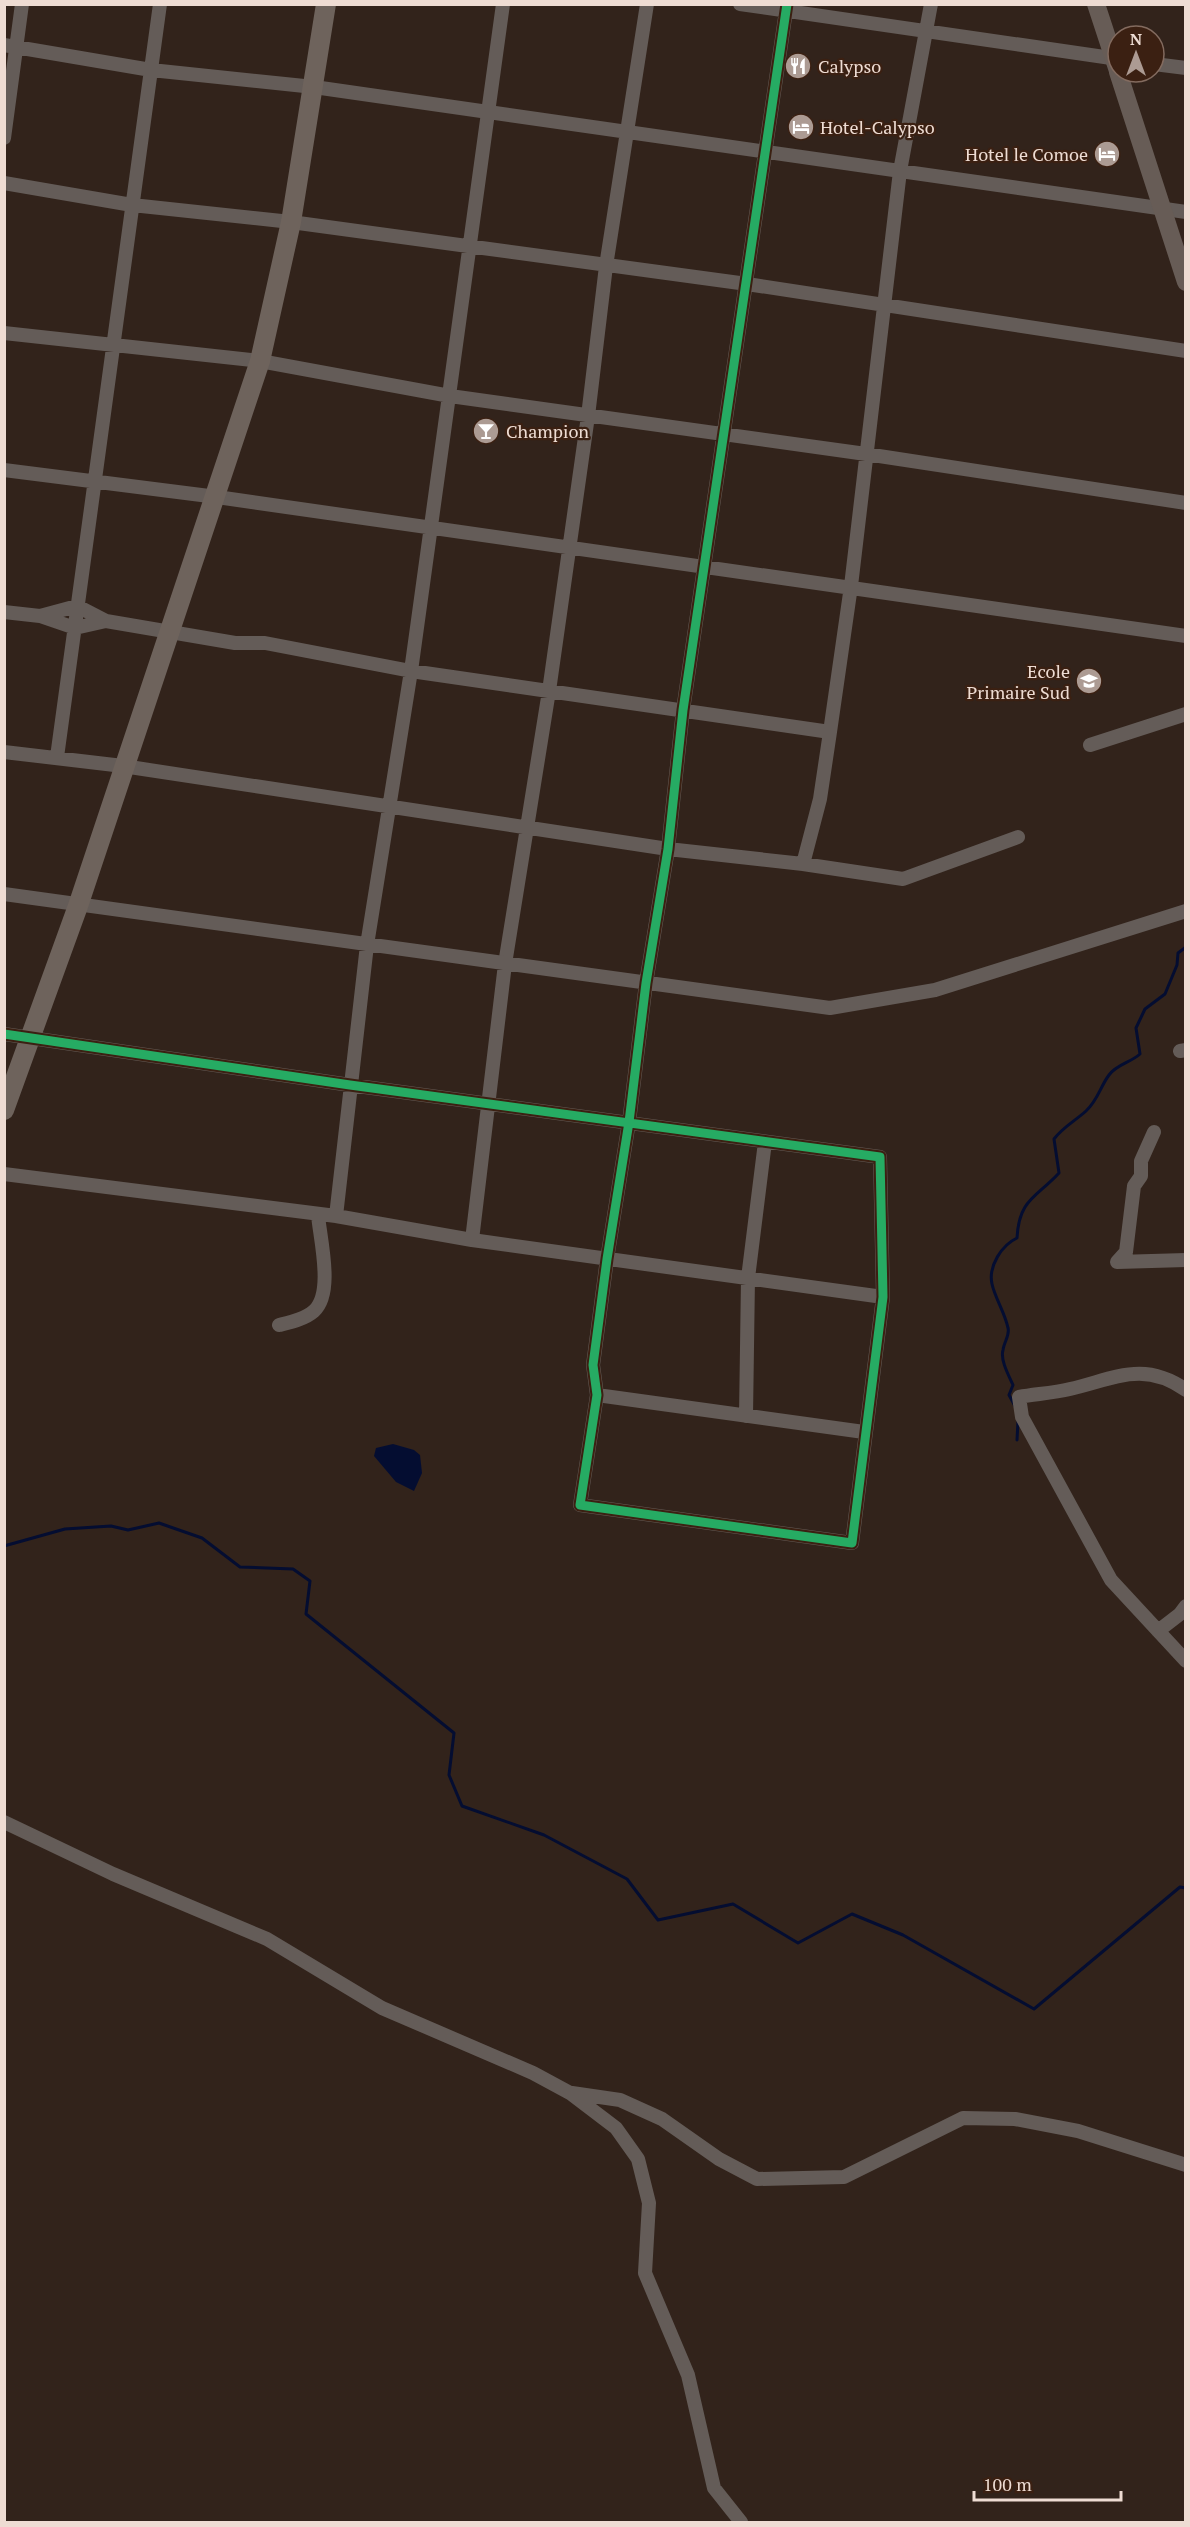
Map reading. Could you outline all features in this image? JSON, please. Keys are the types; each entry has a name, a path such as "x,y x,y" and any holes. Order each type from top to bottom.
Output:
{"highway":[{"path":"4,1110 78,906 123,766 217,497 260,361 291,222 326,4"}],"main road":[{"path":"1096,4 1106,33"},
{"path":"1123,84 1185,282"}],"street":[{"path":"4,138 11,46 22,4"},
{"path":"57,757 160,4"},
{"path":"336,1216 367,945 411,671 503,4"},
{"path":"472,1240 506,964 549,691 588,416 606,266 647,4"},
{"path":"740,4 787,8 1106,63"},
{"path":"803,864 820,799 830,732 851,586 900,171 931,4"},
{"path":"4,1034 350,1085 629,1122 880,1157 883,1297 864,1432 852,1543 580,1505 597,1395 593,1365 607,1259 629,1122 646,983 668,849 683,711 787,8"},
{"path":"11,46 151,70 314,87 1185,212"},
{"path":"1166,66 1185,68"},
{"path":"4,183 132,205 291,222 747,284 1185,351"},
{"path":"4,333 260,361 450,396 866,454 1185,503"},
{"path":"4,470 217,497 430,529 851,586 1185,636"},
{"path":"40,616 77,606 106,621 235,643 265,643 411,671 830,732"},
{"path":"4,612 40,616 75,628 106,621"},
{"path":"1090,744 1185,714"},
{"path":"4,752 123,766 668,849 803,864 903,879 1018,837"},
{"path":"4,894 830,1008 935,990 1185,911"},
{"path":"1154,1131 1141,1161 1141,1176 1134,1186 1126,1252 1117,1262 1185,1260"},
{"path":"746,1416 748,1278 765,1142"},
{"path":"4,1174 336,1216 472,1240 883,1297"},
{"path":"279,1325 307,1315 322,1298 325,1278 318,1215"},
{"path":"1185,1390 1169,1378 1126,1372 1070,1389 1019,1397 1022,1417 1111,1580 1185,1660"},
{"path":"597,1395 864,1432"},
{"path":"1158,1631 1180,1614 1185,1606"},
{"path":"4,1822 113,1874 267,1939 382,2008 532,2073 570,2093 616,2128 638,2159 649,2203 645,2273 688,2374 714,2488 741,2523"},
{"path":"570,2093 620,2100 662,2119 719,2159 757,2179 844,2176 963,2118 1015,2119 1078,2131 1185,2165"}],"water":[{"path":"393,1444 414,1450 420,1455 422,1473 414,1491 396,1482 374,1456 376,1448"}],"waterway":[{"path":"1015,1406 1009,1395 1013,1385 1005,1368 1002,1354 1008,1331 992,1284 994,1263 1001,1251 1017,1238 1021,1215 1030,1200 1059,1173 1054,1139 1090,1107 1112,1071 1140,1054 1136,1028 1145,1009 1165,994 1177,965 1178,953 1186,947"},
{"path":"1017,1440 1018,1421"},
{"path":"4,1546 65,1529 111,1526 128,1530 159,1523 202,1538 240,1567 293,1569 310,1581 306,1614 454,1733 449,1775 462,1806 544,1835 627,1879 658,1920 733,1904 798,1943 852,1914 903,1935 1034,2009 1180,1887 1186,1888"}],"cycle path":[{"path":"4,1034 350,1085 880,1157 883,1297 852,1543 580,1505 597,1395 593,1365 607,1259 629,1122 646,983 668,849 683,710 787,4"}],"place":[{"name":"Calypso","path":"798,66"},
{"name":"Hotel-Calypso","path":"801,127"},
{"name":"Hotel le Comoe","path":"1107,154"},
{"name":"Champion","path":"486,431"},
{"name":"Ecole Primaire Sud","path":"1089,681"}]}
